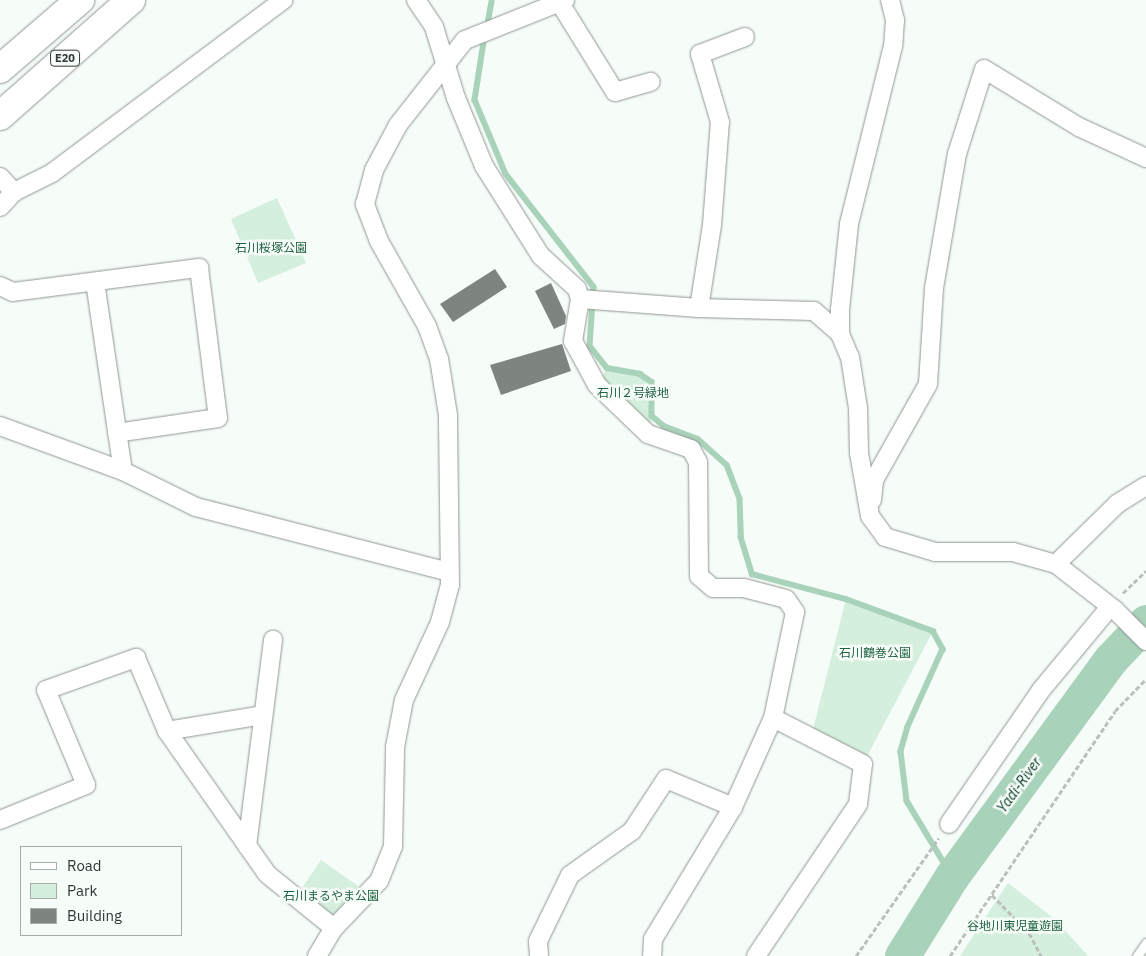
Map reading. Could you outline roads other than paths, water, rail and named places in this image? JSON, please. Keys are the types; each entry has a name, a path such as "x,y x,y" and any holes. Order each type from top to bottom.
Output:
{"highway":[{"name":"E20","path":"0,69 80,0"},
{"name":"E20","path":"0,116 131,0"}],"street":[{"path":"0,207 14,192 52,173 283,0"},
{"path":"416,0 434,27 445,63 484,166 541,256 577,289 584,299 698,308 814,311 840,334 850,357 858,408 859,454 870,516 885,537 935,552 1013,552 1056,564 1112,608 1146,641"},
{"path":"840,334 849,224 893,46 895,20 890,0"},
{"path":"317,956 334,928 379,881 393,846 395,747 404,700 440,622 450,585 448,415 439,358 427,326 379,241 365,204 374,170 398,126 445,63 465,40 561,1 614,92 651,82"},
{"path":"698,308 712,225 720,122 700,54 745,37"},
{"path":"870,516 874,480 928,384 934,288 957,154 984,69 1079,127 1146,158"},
{"path":"0,177 14,192"},
{"path":"0,286 13,292 198,268 218,418 118,433"},
{"path":"94,282 118,433 122,471"},
{"path":"584,299 573,341 597,385 648,434 690,449 698,462 699,576 713,588 744,588 786,599 795,612 773,718 733,807 653,939 652,956"},
{"path":"0,426 122,471 196,508 449,572"},
{"path":"1056,564 1116,504 1146,486"},
{"path":"945,829 1042,690 1112,608"},
{"path":"247,846 273,640"},
{"path":"0,820 86,785 46,690 136,658 167,731 267,874 334,928"},
{"path":"167,731 263,715"},
{"path":"756,956 858,804 863,764 773,718"},
{"path":"539,956 538,941 570,875 632,831 666,779 733,807"}],"lane":[{"path":"1137,956 1146,943"}],"waterway":[{"path":"487,27 492,0"},
{"path":"485,36 475,100 506,174 594,287 590,346 607,368 640,374 652,382 652,416 664,426 698,439 727,465 740,499 741,537 752,574 846,599 933,631 943,649 908,727 901,752 907,801 952,876"},
{"name":"Yadi-River","path":"902,956 952,876 1111,659 1146,622"}],"park label":[{"name":"石川桜塚公園","path":"271,248"},
{"name":"石川２号緑地","path":"633,393"},
{"name":"石川鶴巻公園","path":"875,653"},
{"name":"石川まるやま公園","path":"331,896"},
{"name":"谷地川東児童遊園","path":"1015,926"}]}
